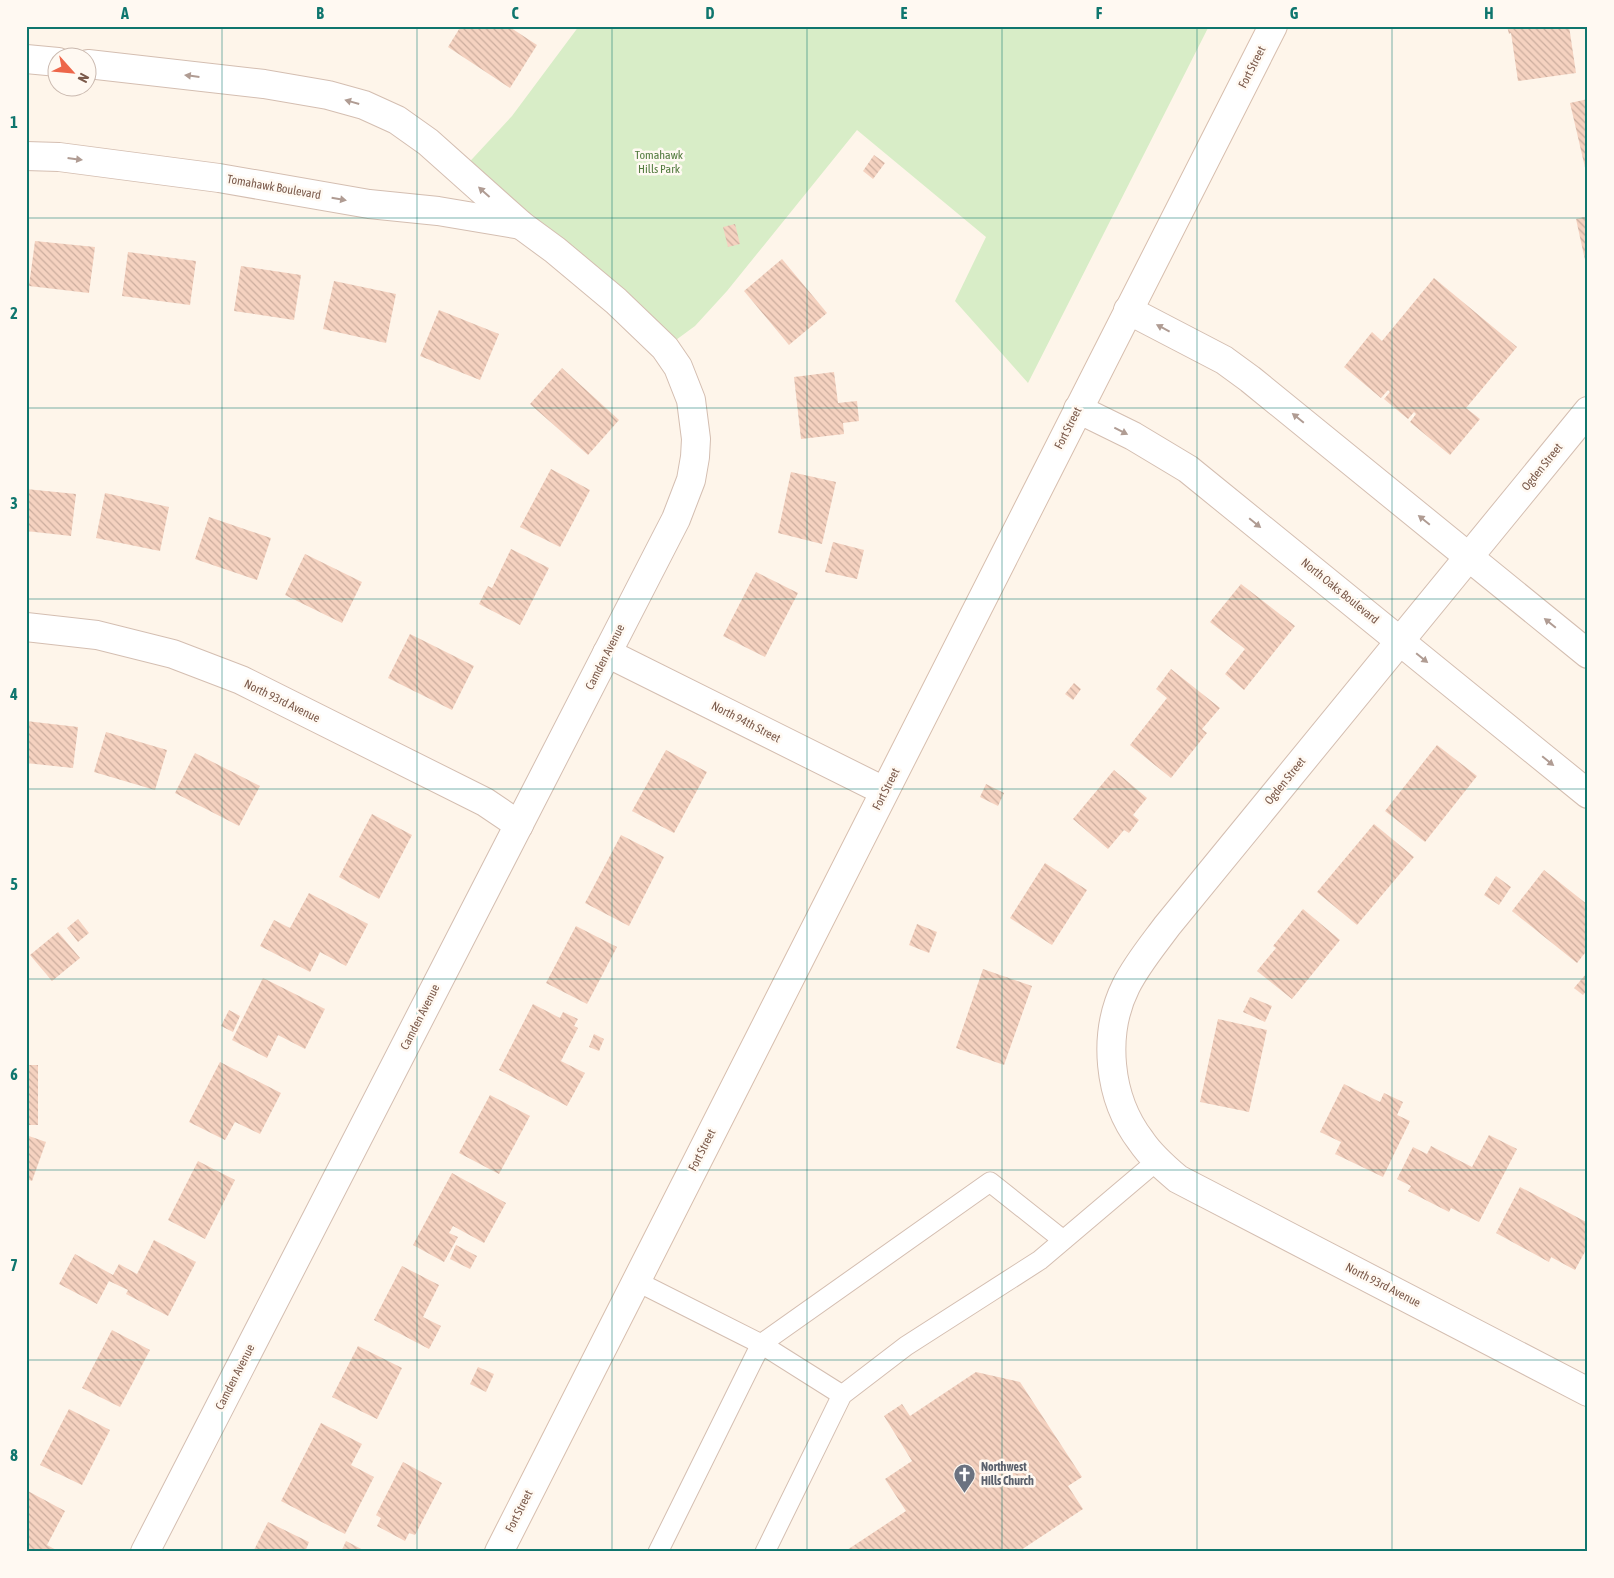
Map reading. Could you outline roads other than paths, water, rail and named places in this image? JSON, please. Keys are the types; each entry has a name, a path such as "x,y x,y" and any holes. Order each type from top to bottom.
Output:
{"street":[{"name":"Fort Street","path":"499,1552 1273,26"},
{"path":"26,59 48,61"},
{"name":"Tomahawk Boulevard","path":"98,65 264,84 328,95 364,105 397,120 428,142 521,225 555,250 616,301 665,348 678,367 691,400 696,439 691,480"},
{"name":"Tomahawk Boulevard","path":"26,156 59,158 219,178 368,204 438,211 521,225"},
{"path":"1128,310 1224,360 1250,379 1588,654"},
{"name":"North Oaks Boulevard","path":"1078,409 1132,436 1188,469 1588,794"},
{"name":"Ogden Street","path":"1178,1179 1140,1140 1125,1114 1115,1085 1112,1068 1112,1031 1119,1002 1126,985 1140,962 1167,926 1588,411"},
{"name":"Camden Avenue","path":"145,1552 676,519 691,480"},
{"name":"North 93rd Avenue","path":"26,627 98,635 173,654 241,680 485,802 519,825"},
{"name":"North 94th Street","path":"607,653 884,791"},
{"name":"North 93rd Avenue","path":"1178,1179 1588,1392"}],"lane":[{"path":"765,1552 842,1395 906,1346 1040,1260 1158,1160"},
{"path":"658,1552 761,1344 990,1182 1063,1240"},
{"path":"636,1281 761,1344 842,1395"}],"place":[{"name":"Northwest Hills Church","path":"965,1493"}],"park label":[{"name":"Tomahawk Hills Park","path":"659,162"}]}
